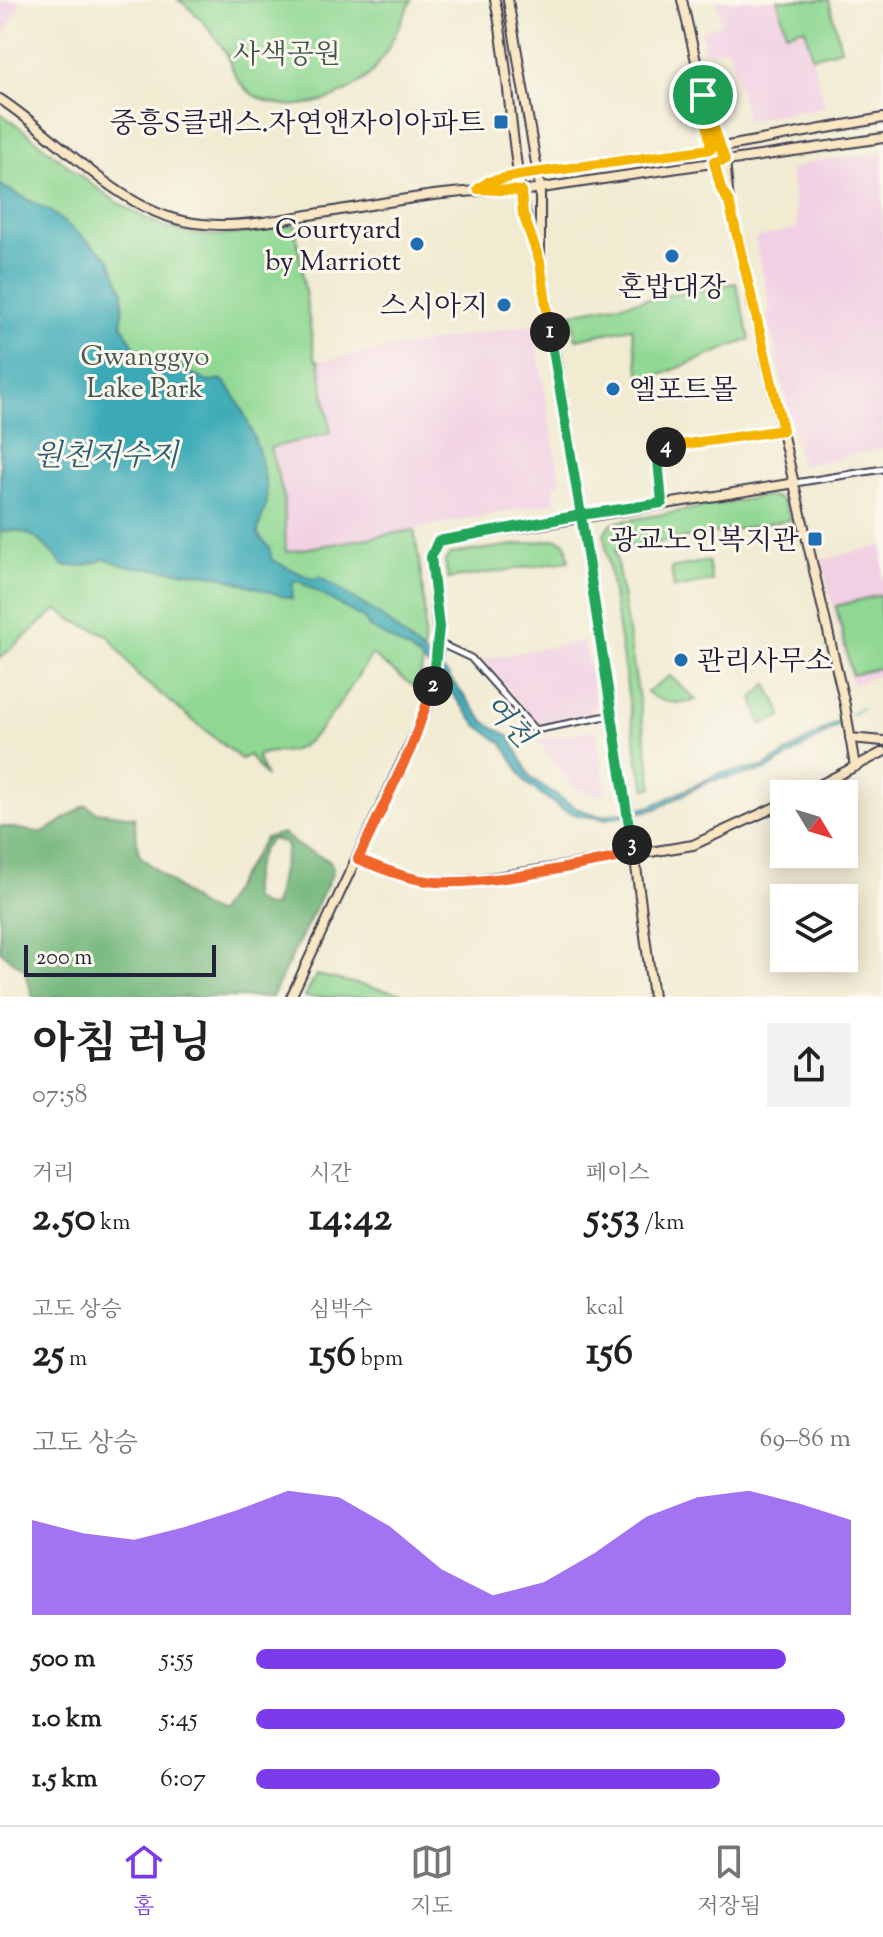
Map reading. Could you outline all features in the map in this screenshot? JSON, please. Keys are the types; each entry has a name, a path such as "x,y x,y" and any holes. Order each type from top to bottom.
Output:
{"street":[{"path":"495,0 523,214 540,262"},
{"path":"508,0 540,187 540,262 632,836 653,997"},
{"path":"682,0 714,162 721,189 729,202"},
{"path":"703,95 725,160 729,202 845,705 855,767"},
{"path":"0,99 128,197 163,215 198,224 244,225 478,189 521,191 883,138"},
{"path":"478,189 488,182 519,175 711,149 883,118"},
{"path":"662,503 657,449 783,430"},
{"path":"291,997 411,748 430,696 439,646 431,557 438,541 581,515 883,469"},
{"path":"439,646 471,658 535,730 612,715"},
{"path":"850,737 883,741"},
{"path":"829,780 883,752"},
{"path":"358,859 391,873 434,882 478,880 704,842 770,810"}],"shaded area":[{"path":"0,0 22,0 0,43"},
{"path":"716,0 778,0 786,32 805,28 825,106 746,120 729,48 705,52 701,30 722,24"},
{"path":"883,152 883,448 801,466 768,318 770,308 755,238 798,228 790,171 806,163"},
{"path":"533,324 561,483 553,485 555,499 552,503 286,553 284,497 270,448 331,433 319,361"},
{"path":"883,545 883,674 852,685 822,560"},
{"path":"584,641 596,707 591,714 541,724 535,721 483,659"},
{"path":"596,729 606,791 603,795 579,790 568,781 537,740"}],"green space":[{"name":"사색공원","path":"178,0 412,0 384,55 360,83 326,100 288,105 254,95 240,83 214,36"},
{"path":"778,0 829,0 841,49 812,57 805,28 786,33"},
{"name":"Gwanggyo Lake Park","path":"0,113 96,187 147,219 203,235 226,235 295,224 315,359 319,361 331,433 270,448 284,497 286,552 414,530 423,590 424,650 418,690 372,655 338,706 308,741 287,752 267,752 257,756 266,777 249,755 241,759 138,676 108,635 74,621 57,609 0,658"},
{"path":"736,283 750,339 641,383 632,328 576,339 572,313"},
{"path":"767,496 783,503 790,520 615,550 653,787 646,789 638,761 604,533 612,523"},
{"path":"557,539 566,543 569,561 448,579 445,561 450,554"},
{"path":"708,561 712,581 674,588 671,568"},
{"path":"880,595 883,667 852,675 836,606"},
{"path":"670,676 696,700 671,702 647,692"},
{"path":"767,684 783,716 761,725 753,698"},
{"path":"86,805 97,812 134,817 139,855 198,905 217,914 265,838 283,833 298,846 330,861 333,872 272,997 33,997 24,969 0,951 0,826 43,833","holes":["272,839 285,843 287,848 274,906 266,907 253,899 256,866"]},
{"path":"316,975 417,997 305,997"}],"water":[{"name":"원천저수지","path":"0,185 50,211 109,258 123,290 122,325 134,346 156,364 181,367 208,382 221,379 229,388 254,438 265,476 266,505 258,535 269,547 272,560 312,579 320,577 380,615 446,673 485,722 510,737 531,778 578,809 601,816 652,806 720,773 763,767 838,721 839,725 767,770 707,782 657,809 606,819 580,816 563,810 526,783 503,744 477,725 436,673 412,652 369,627 364,619 300,582 293,581 292,599 216,575 126,566 106,559 82,566 63,566 36,538 20,531 0,532"}],"waterway":[{"name":"여천","path":"850,715 862,708"}],"place":[{"name":"중흥S클래스.자연앤자이아파트","path":"501,122"},
{"name":"Courtyard by Marriott","path":"417,244"},
{"name":"혼밥대장","path":"672,256"},
{"name":"스시아지","path":"504,305"},
{"name":"엘포트몰","path":"613,389"},
{"name":"광교노인복지관","path":"815,539"},
{"name":"관리사무소","path":"681,660"}],"route":[{"path":"703,95 711,149 519,175 488,182 478,189 521,191 523,214 540,262 581,515 444,538 434,546 431,557 439,627 435,677 411,748 358,859 391,873 434,882 478,880 633,855 581,515 662,503 657,449 783,430 729,202 721,189 714,162 725,160 703,95"}]}
